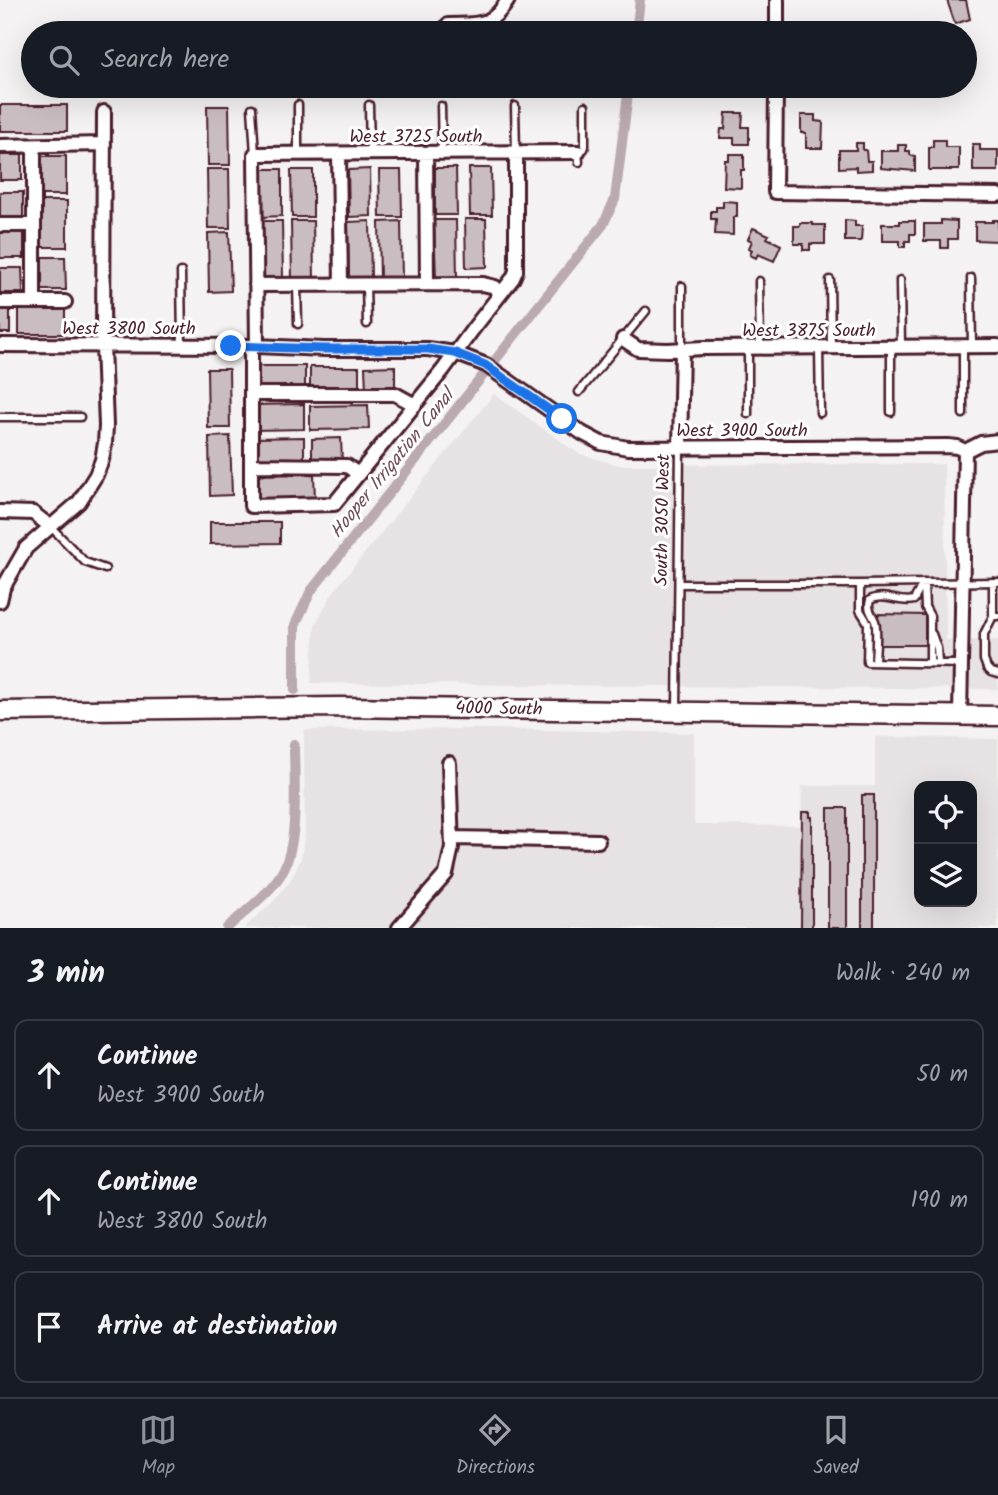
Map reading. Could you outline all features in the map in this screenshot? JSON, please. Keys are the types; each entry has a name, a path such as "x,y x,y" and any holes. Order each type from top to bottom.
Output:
{"main road":[{"name":"4000 South","path":"0,711 354,707 998,716"}],"street":[{"path":"488,21 502,10 508,0"},
{"path":"776,21 777,0"},
{"path":"776,98 775,192 998,195"},
{"path":"0,601 3,588 26,548 79,502 102,460 106,426 103,345 104,112"},
{"path":"0,146 104,144"},
{"path":"34,146 34,302"},
{"path":"339,153 341,284"},
{"path":"426,153 428,284"},
{"path":"255,154 256,285 251,394 251,506 334,504 460,355 516,271 516,153"},
{"name":"West 3725 South","path":"255,154 516,153 578,157"},
{"path":"0,225 34,225"},
{"path":"256,285 483,284 495,287 500,294"},
{"path":"0,302 65,302"},
{"name":"West 3875 South","path":"623,339 638,349 998,346"},
{"name":"West 3800 South","path":"0,345 428,349 460,355 485,365 504,377"},
{"name":"South 3050 West","path":"680,447 682,349"},
{"name":"West 3900 South","path":"504,377 582,433 601,443 628,448 948,446 965,451 981,443 998,441"},
{"path":"251,394 395,394 415,405"},
{"path":"960,716 965,451"},
{"path":"251,466 347,466 358,474"},
{"path":"0,512 33,513 51,527"},
{"path":"400,928 446,874 452,847 449,763"},
{"path":"452,838 598,841"}],"lane":[{"path":"298,105 298,154"},
{"path":"369,105 370,153"},
{"path":"442,106 442,153"},
{"path":"514,106 516,153"},
{"path":"578,157 585,146 585,106"},
{"path":"252,108 255,154"},
{"path":"181,272 181,346"},
{"path":"963,414 971,278"},
{"path":"820,413 830,280"},
{"path":"891,412 900,280"},
{"path":"748,414 759,281"},
{"path":"297,284 298,324"},
{"path":"366,284 367,324"},
{"name":"South 3050 West","path":"682,286 682,349"},
{"path":"579,392 646,311"},
{"path":"0,417 80,417"},
{"name":"South 3050 West","path":"677,712 680,447"},
{"path":"51,527 85,562 104,569"},
{"path":"678,584 995,582 995,616 984,634 984,660 991,672 998,674"},
{"path":"923,583 925,607 930,616 930,663"},
{"path":"875,663 876,622 868,605 870,600 883,596 909,602 914,600 923,583"},
{"path":"860,584 860,610 867,623 867,663 962,664"},
{"path":"930,627 937,648 938,663"}],"shaded area":[{"path":"494,394 579,454 618,465 944,464 946,640 998,640 998,689 311,683 315,625 334,591"},
{"path":"488,729 694,733 694,825 801,826 802,786 875,786 875,737 998,739 998,928 244,928 274,901 290,881 301,859 305,833 304,730"}],"building":[{"path":"947,0 966,0 970,19 954,21"},
{"path":"0,105 67,105 67,131 0,131"},
{"path":"207,106 229,106 230,165 208,165"},
{"path":"726,113 743,113 742,127 749,127 749,144 734,144 734,138 720,138 721,129 725,129"},
{"path":"801,115 815,115 815,121 823,122 822,148 806,148 806,133 801,133"},
{"path":"933,140 945,140 945,147 959,147 959,170 929,170 929,147 933,147"},
{"path":"856,143 863,143 867,161 872,161 872,170 839,168 839,150 856,150"},
{"path":"973,144 980,144 980,150 998,150 998,171 973,171"},
{"path":"898,145 906,145 906,151 915,156 915,171 881,168 881,151 898,151"},
{"path":"729,154 744,154 741,188 724,187 725,160 729,160"},
{"path":"0,155 22,155 22,180 0,180"},
{"path":"41,156 66,156 66,195 41,195"},
{"path":"435,168 456,168 457,215 435,215"},
{"path":"469,168 491,168 492,215 470,215"},
{"path":"207,169 229,169 230,228 208,228"},
{"path":"260,169 282,169 282,216 261,217"},
{"path":"370,169 371,216 349,217 348,170"},
{"path":"291,170 313,170 313,217 292,217"},
{"path":"379,170 401,170 402,217 380,217"},
{"path":"0,192 23,192 23,217 0,217"},
{"path":"42,201 67,201 67,247 42,247"},
{"path":"723,201 737,202 737,217 733,217 733,235 715,234 716,219 711,219 711,211 716,211 716,207 723,207"},
{"path":"465,219 486,219 487,267 466,268"},
{"path":"434,220 456,220 457,279 436,279"},
{"path":"845,220 855,221 855,226 862,226 861,241 845,241"},
{"path":"941,220 957,221 957,239 948,239 948,248 941,248 941,241 924,241 924,224 941,224"},
{"path":"998,220 998,241 975,240 975,222"},
{"path":"260,221 282,221 283,280 261,280"},
{"path":"291,221 313,221 314,280 292,280"},
{"path":"370,221 371,280 349,281 348,222"},
{"path":"401,221 402,280 380,281 379,222"},
{"path":"900,221 915,221 915,234 910,234 910,241 905,241 905,247 900,247 900,241 882,241 882,224 900,224"},
{"path":"800,223 825,225 825,244 810,244 810,250 803,250 803,244 794,244 794,226 800,226"},
{"path":"753,228 769,235 767,238 781,245 774,261 758,254 756,258 750,255 752,241 748,239"},
{"path":"24,232 24,258 0,258 0,233"},
{"path":"229,232 231,291 209,292 208,233"},
{"path":"40,257 65,257 66,290 41,290"},
{"path":"0,268 22,268 23,293 0,293"},
{"path":"0,308 10,308 10,333 0,333"},
{"path":"19,309 65,309 65,334 19,334"},
{"path":"255,366 305,366 305,391 256,392"},
{"path":"395,366 395,390 366,391 365,367"},
{"path":"310,367 359,367 359,391 310,391"},
{"path":"207,369 229,369 230,428 208,428"},
{"path":"304,404 304,429 254,430 254,405"},
{"path":"368,405 369,429 310,430 310,406"},
{"path":"230,436 232,495 210,496 209,437"},
{"path":"304,437 304,462 254,463 254,438"},
{"path":"341,438 342,462 312,462 312,439"},
{"path":"314,474 315,500 254,500 254,475"},
{"path":"210,522 280,522 280,543 210,544"},
{"path":"878,614 925,615 925,645 878,645"},
{"path":"862,795 874,795 874,928 862,928"},
{"path":"828,808 847,808 847,928 828,928"},
{"path":"802,812 810,812 812,817 812,928 801,928"}],"waterway":[{"name":"Hooper Irrigation Canal","path":"637,21 640,0"},
{"name":"Hooper Irrigation Canal","path":"295,690 295,625 311,591 603,225 615,199 628,98"},
{"name":"Hooper Irrigation Canal","path":"227,928 270,889 287,861 295,811 294,744"}],"route":[{"path":"231,346 403,348 455,353 485,365 562,419"}]}
